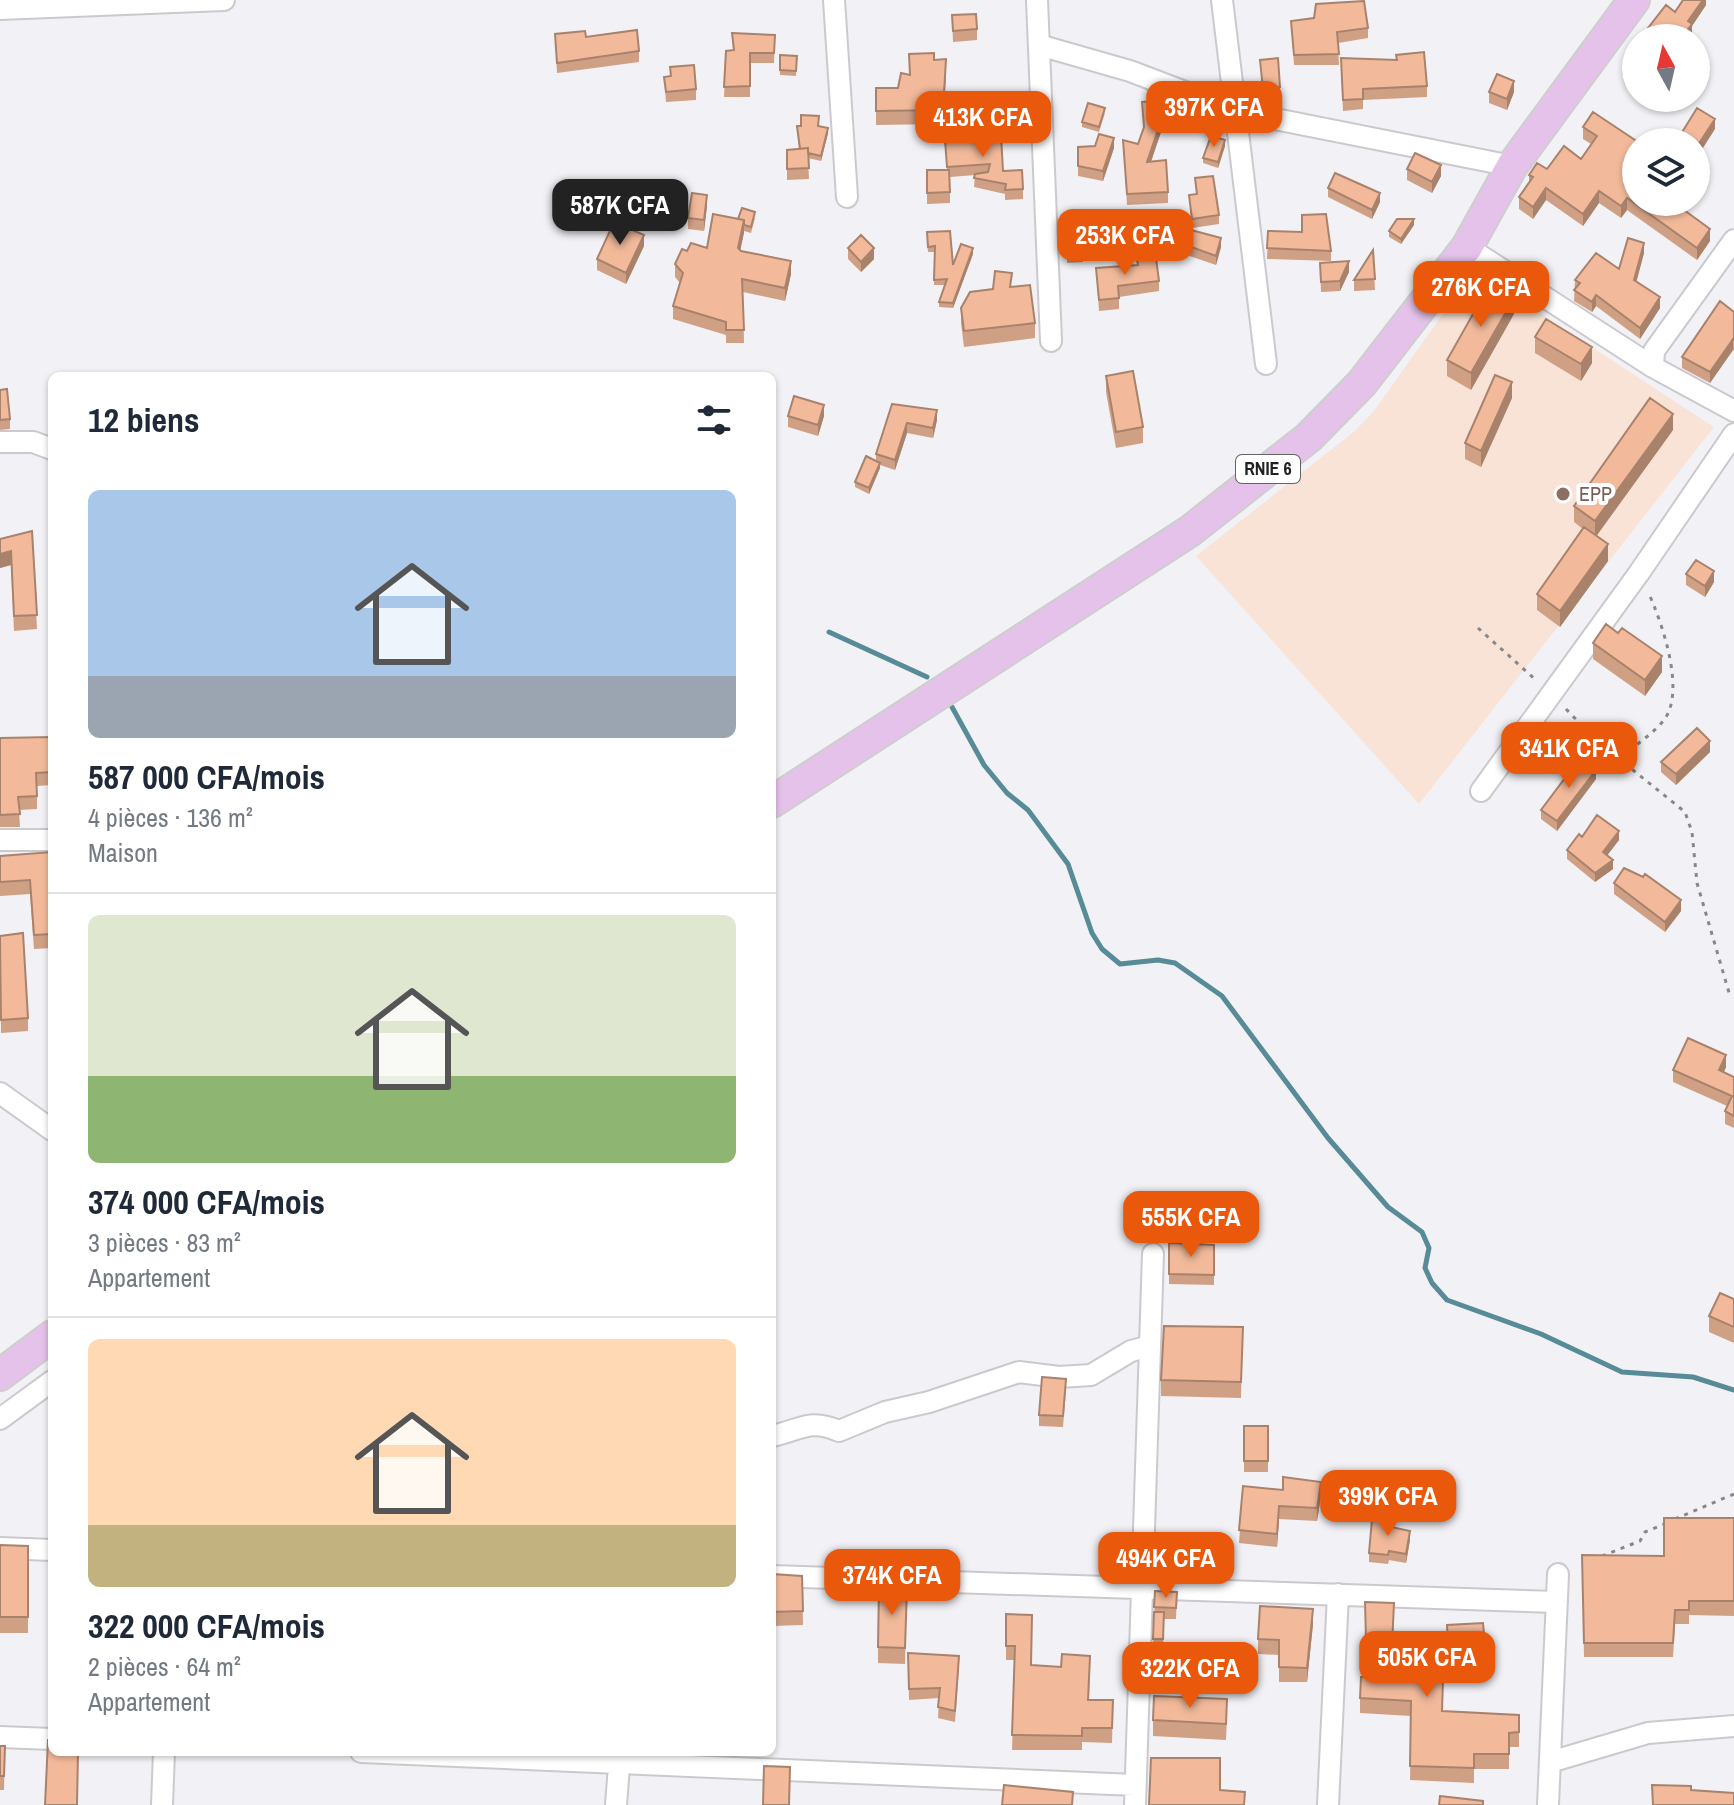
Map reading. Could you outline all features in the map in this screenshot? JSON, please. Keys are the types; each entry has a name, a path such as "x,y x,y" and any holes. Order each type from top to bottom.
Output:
{"main road":[{"name":"RNIE 6","path":"776,799 1190,531 1297,446 1362,383 1467,247 1512,166 1634,0"},
{"path":"0,1375 48,1339"}],"street":[{"path":"0,9 80,3 224,0"},
{"path":"834,0 847,197"},
{"path":"1037,0 1051,341"},
{"path":"1222,0 1266,364"},
{"path":"1039,45 1130,71 1235,111 1512,166"},
{"path":"1653,367 1654,351 1734,240"},
{"path":"1467,247 1653,367 1734,411"},
{"path":"1481,791 1639,573 1734,434"},
{"path":"0,442 33,442 48,448"},
{"path":"0,840 48,840"},
{"path":"0,1093 48,1127"},
{"path":"533,1756 619,1758 1135,1795 1153,1254"},
{"path":"776,1435 805,1424 823,1424 839,1431 885,1412 929,1402 1019,1372 1059,1377 1091,1375 1131,1351 1150,1346"},
{"path":"0,1419 48,1384"},
{"path":"0,1548 48,1550"},
{"path":"1548,1805 1558,1574"},
{"path":"776,1576 1557,1602"},
{"path":"1328,1805 1338,1594"},
{"path":"1550,1762 1648,1733 1734,1726"},
{"path":"0,1737 48,1739"},
{"path":"162,1805 164,1756"},
{"path":"616,1805 619,1758"}],"path":[{"path":"1622,757 1663,720 1671,696 1673,673 1655,607 1639,573"},
{"path":"1478,628 1551,694 1597,741 1622,757 1685,812 1692,832 1697,883 1730,996"},
{"path":"1599,1557 1640,1541 1645,1532 1734,1494"}],"shaded area":[{"path":"1474,270 1714,427 1419,804 1196,556 1355,431 1374,411"}],"building":[{"path":"1683,0 1703,0 1688,21 1692,24 1651,24 1666,5 1675,12"},
{"path":"1364,1 1368,28 1337,32 1339,54 1294,55 1291,21 1314,18 1316,4"},
{"path":"976,14 977,29 953,31 952,15"},
{"path":"637,30 639,51 557,63 555,34 585,31 586,37"},
{"path":"732,33 775,35 774,53 750,53 750,86 724,87 726,51 734,50"},
{"path":"1424,52 1427,86 1363,89 1363,99 1343,100 1341,58 1397,60 1396,55"},
{"path":"934,53 934,60 946,59 943,110 876,111 876,88 898,88 901,73 910,75 909,54"},
{"path":"780,55 797,56 796,71 780,70"},
{"path":"1278,58 1280,87 1263,89 1260,60"},
{"path":"694,65 696,89 666,92 664,77 671,76 670,67"},
{"path":"1497,74 1514,81 1507,99 1489,92"},
{"path":"1165,100 1166,118 1162,118 1147,162 1166,160 1168,192 1127,194 1123,140 1138,144 1144,127 1142,102"},
{"path":"1188,100 1224,112 1221,122 1185,113"},
{"path":"1088,103 1105,108 1099,127 1082,122"},
{"path":"1593,112 1622,131 1621,206 1599,191 1583,214 1546,188 1533,207 1519,197 1533,177 1529,175 1537,163 1547,169 1564,146 1581,159 1597,136 1583,127"},
{"path":"1695,112 1704,112 1715,119 1709,128 1685,128"},
{"path":"801,115 819,116 818,126 828,128 821,156 808,153 808,148 800,149 797,126 801,126"},
{"path":"1099,134 1114,138 1103,171 1078,166 1078,147 1095,146"},
{"path":"1001,135 1003,171 1022,170 1023,189 1005,190 1006,184 974,178 975,174 988,172 990,164 947,167 945,140"},
{"path":"1211,136 1225,140 1218,162 1203,158"},
{"path":"808,148 809,168 787,169 787,150"},
{"path":"1415,153 1441,165 1432,182 1407,169"},
{"path":"927,170 949,170 950,192 927,193"},
{"path":"1335,173 1380,193 1372,210 1328,188"},
{"path":"1213,176 1219,215 1192,219 1189,195 1197,194 1195,178"},
{"path":"692,193 707,195 704,220 688,218"},
{"path":"742,208 755,212 751,227 738,219"},
{"path":"713,214 744,220 738,248 741,251 791,261 785,288 742,279 744,330 726,330 726,322 673,306 683,273 675,264 682,249 687,251 691,243 707,248"},
{"path":"1326,214 1331,251 1267,248 1268,231 1302,232 1302,215"},
{"path":"1652,216 1692,216 1710,229 1697,248"},
{"path":"1397,219 1414,219 1401,239 1389,231"},
{"path":"614,222 644,235 626,273 597,259"},
{"path":"1176,226 1221,238 1216,256 1172,240"},
{"path":"950,231 953,265 961,244 973,248 953,303 939,302 947,279 934,280 935,246 928,247 927,232"},
{"path":"861,235 874,248 861,262 848,248"},
{"path":"1628,238 1644,243 1634,280 1660,297 1640,328 1596,295 1592,302 1574,290 1580,283 1575,280 1596,253 1619,269"},
{"path":"1067,241 1083,241 1083,257 1067,257"},
{"path":"1373,250 1375,279 1354,280"},
{"path":"1156,258 1159,281 1118,286 1119,298 1099,300 1096,268 1138,265 1137,260"},
{"path":"1349,261 1340,281 1321,282 1320,263"},
{"path":"995,271 1012,273 1010,287 1030,285 1035,323 964,331 961,308 970,292 993,289"},
{"path":"1490,284 1514,298 1471,373 1447,360"},
{"path":"1720,301 1734,312 1734,340 1710,372 1682,357"},
{"path":"1546,319 1592,347 1581,364 1535,337"},
{"path":"1133,371 1143,427 1116,432 1106,376"},
{"path":"1495,375 1512,382 1481,451 1465,443"},
{"path":"7,389 10,419 0,420 0,390"},
{"path":"794,396 824,405 818,425 788,416"},
{"path":"1650,398 1673,414 1595,521 1574,506"},
{"path":"892,404 937,410 933,428 907,423 895,460 876,454"},
{"path":"866,456 880,463 869,488 855,482"},
{"path":"1584,527 1608,544 1560,611 1537,594"},
{"path":"32,531 37,615 14,616 11,551 0,554 0,539"},
{"path":"1696,560 1714,571 1705,586 1686,574"},
{"path":"1606,624 1618,633 1622,628 1662,656 1645,680 1593,643"},
{"path":"1697,728 1710,741 1676,774 1661,762"},
{"path":"48,737 48,772 36,773 37,796 18,797 20,814 0,815 0,738"},
{"path":"1580,758 1596,770 1557,821 1541,810"},
{"path":"1597,815 1619,831 1603,852 1613,860 1595,873 1567,850 1579,834 1582,837"},
{"path":"48,852 48,934 34,935 30,880 0,882 0,856"},
{"path":"1624,868 1643,877 1645,874 1681,900 1665,922 1614,883"},
{"path":"23,933 28,1018 1,1020 0,936"},
{"path":"1688,1038 1726,1055 1719,1070 1734,1077 1734,1116 1725,1111 1732,1096 1673,1070"},
{"path":"1169,1243 1214,1245 1214,1275 1169,1274"},
{"path":"1720,1293 1734,1299 1734,1327 1709,1316"},
{"path":"1164,1326 1243,1327 1241,1382 1161,1380"},
{"path":"1042,1377 1066,1379 1063,1416 1039,1415"},
{"path":"1244,1426 1268,1426 1268,1461 1244,1461"},
{"path":"1283,1477 1321,1482 1317,1508 1279,1506 1277,1534 1239,1530 1243,1486 1283,1490"},
{"path":"1664,1518 1734,1518 1734,1601 1689,1601 1689,1610 1675,1610 1673,1643 1584,1643 1582,1555 1664,1556"},
{"path":"1372,1519 1391,1520 1391,1527 1410,1531 1406,1554 1389,1551 1388,1555 1369,1553"},
{"path":"0,1545 28,1546 28,1617 0,1617"},
{"path":"776,1574 802,1576 803,1611 776,1612"},
{"path":"879,1586 907,1587 905,1648 878,1647"},
{"path":"1155,1591 1177,1592 1176,1608 1154,1607"},
{"path":"1365,1602 1394,1603 1392,1645 1439,1645 1438,1680 1443,1680 1442,1711 1519,1715 1519,1732 1509,1733 1509,1754 1474,1754 1474,1768 1410,1766 1411,1701 1360,1698 1361,1677 1367,1677"},
{"path":"1260,1606 1313,1609 1307,1668 1279,1667 1279,1640 1258,1639"},
{"path":"1154,1612 1164,1612 1163,1639 1153,1639"},
{"path":"1006,1614 1032,1615 1031,1665 1061,1667 1062,1654 1090,1656 1088,1700 1113,1700 1112,1728 1082,1728 1082,1736 1012,1735 1015,1646 1006,1646"},
{"path":"1483,1623 1485,1645 1448,1647 1447,1625"},
{"path":"908,1653 959,1656 955,1711 938,1707 940,1688 909,1689"},
{"path":"1154,1696 1227,1699 1226,1724 1153,1720"},
{"path":"48,1740 48,1756 78,1756 77,1805 45,1805"},
{"path":"0,1746 5,1746 4,1776 0,1776"},
{"path":"1151,1758 1220,1758 1220,1790 1245,1792 1244,1805 1149,1805"},
{"path":"764,1766 790,1767 789,1805 763,1805"},
{"path":"1004,1785 1073,1792 1072,1805 1002,1805"},
{"path":"1652,1785 1691,1786 1691,1790 1734,1793 1734,1805 1653,1805"},
{"path":"1440,1796 1483,1801 1483,1805 1439,1805"}],"waterway":[{"path":"829,632 927,677"},
{"path":"952,707 984,765 1007,793 1028,810 1068,864 1092,933 1102,949 1120,964 1158,960 1175,963 1222,996 1328,1138 1388,1207 1422,1232 1429,1248 1425,1268 1432,1283 1447,1300 1541,1334 1622,1372 1693,1377 1734,1390"}],"place":[{"name":"EPP","path":"1563,494"}]}
